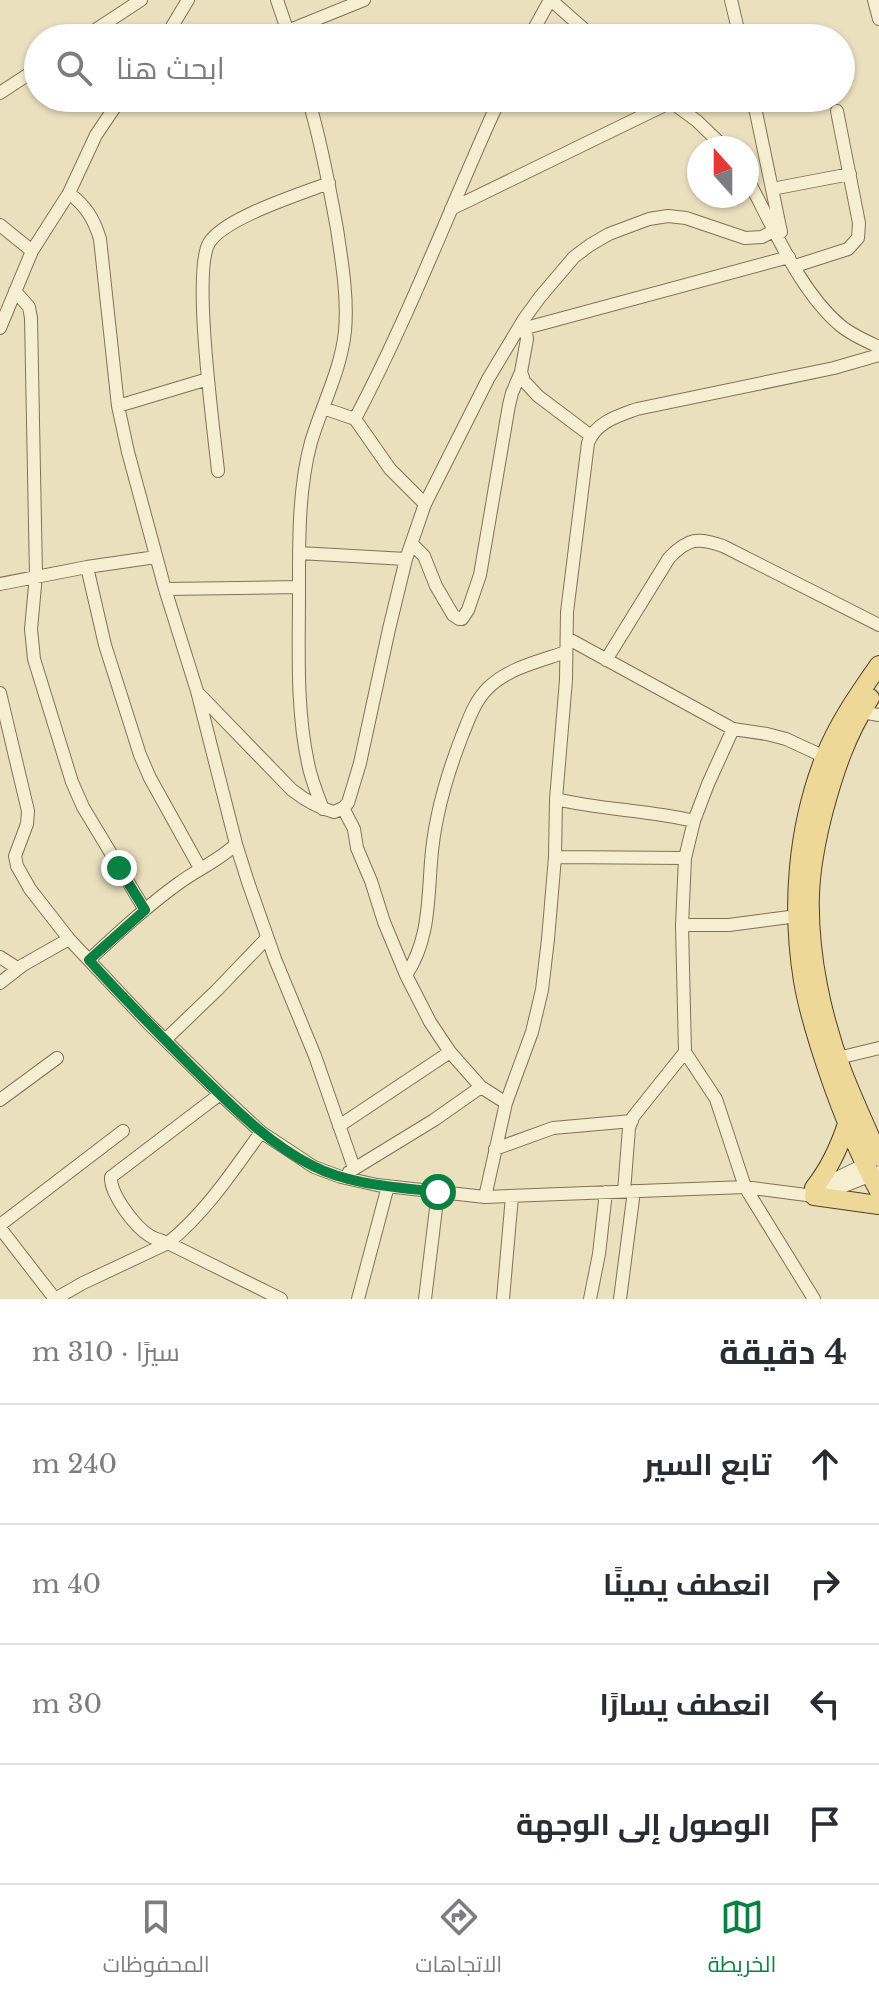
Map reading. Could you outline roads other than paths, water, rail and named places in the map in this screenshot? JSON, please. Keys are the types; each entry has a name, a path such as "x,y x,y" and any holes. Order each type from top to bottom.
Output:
{"main road":[{"path":"875,1170 847,1124 820,1049 803,981 797,916 799,862 825,757 846,713 879,665"},
{"path":"875,1170 838,1058 819,988 810,894 818,833 835,766 870,714 879,684"},
{"path":"847,1124 832,1162 811,1193 879,1205"}],"street":[{"path":"104,24 141,0"},
{"path":"173,24 188,0"},
{"path":"277,0 285,24"},
{"path":"311,24 364,0"},
{"path":"537,24 551,0 578,24"},
{"path":"731,0 737,24"},
{"path":"874,0 879,19"},
{"path":"0,93 24,77"},
{"path":"0,328 32,251 69,193 96,135 112,112"},
{"path":"311,112 329,183 346,308 335,376 311,442 301,507 299,654 304,743 311,776 323,809"},
{"path":"355,419 428,266 494,112"},
{"path":"451,209 644,112"},
{"path":"685,112 713,136"},
{"path":"756,112 789,256"},
{"path":"525,323 789,256 848,249 858,238 859,223 837,112"},
{"path":"772,189 850,174"},
{"path":"218,471 204,318 204,257 209,243 220,231 235,222 329,183"},
{"path":"69,193 81,202 95,221 100,239 118,406 128,452 165,589 197,691 236,844 267,938 315,1056 354,1168"},
{"path":"759,200 806,285 841,326 879,347"},
{"path":"197,691 278,777 305,799 334,812 343,808 348,803 360,763 406,559 425,504 488,379 558,274 574,257 609,234 668,216 686,218 745,238 762,237 775,230"},
{"path":"0,225 32,251"},
{"path":"15,291 29,307 31,318 36,575 32,645 72,782 83,807 145,910"},
{"path":"412,544 424,556 453,615 462,619 480,575 509,405 526,348 525,323"},
{"path":"485,1197 506,1103 532,1032 542,990 555,857 567,612 591,436 598,427 637,409 821,371 879,355"},
{"path":"521,372 530,389 591,436"},
{"path":"118,406 208,379"},
{"path":"323,408 355,419 390,469 425,504"},
{"path":"606,660 669,558 679,547 699,540 723,546 879,625"},
{"path":"299,553 406,559"},
{"path":"0,584 36,575 156,557"},
{"path":"87,567 105,645 140,755 200,868"},
{"path":"165,589 299,587"},
{"path":"567,638 733,729 776,736 825,757"},
{"path":"406,975 418,951 425,925 436,819 446,779 471,712 489,686 504,675 566,652"},
{"path":"0,693 28,811 27,824 15,856 30,889 69,939 220,1094 261,1132 314,1167 341,1177 388,1186 485,1197 745,1187 811,1193 875,1170"},
{"path":"733,729 694,821 685,858 682,925 685,1052 716,1099 745,1187 814,1299"},
{"path":"556,799 694,821"},
{"path":"343,808 354,829 357,848 384,922 430,1022 450,1052 481,1087 506,1103"},
{"path":"89,960 145,910 200,868 228,853 236,844"},
{"path":"555,857 685,858"},
{"path":"682,925 729,925 797,916"},
{"path":"165,1040 267,938"},
{"path":"0,983 17,968 69,939"},
{"path":"0,957 17,968"},
{"path":"838,1058 879,1048"},
{"path":"339,1126 450,1052"},
{"path":"620,1299 629,1192 629,1128 638,1108 685,1052"},
{"path":"0,1100 57,1058"},
{"path":"341,1177 481,1087"},
{"path":"220,1094 111,1177 111,1185 123,1206 150,1236 281,1299"},
{"path":"495,1149 553,1128 632,1121"},
{"path":"123,1131 0,1227 55,1299 168,1243 201,1212 261,1132"},
{"path":"358,1299 388,1186"},
{"path":"425,1299 438,1192"},
{"path":"590,1299 606,1192"},
{"path":"503,1299 512,1196"}]}
